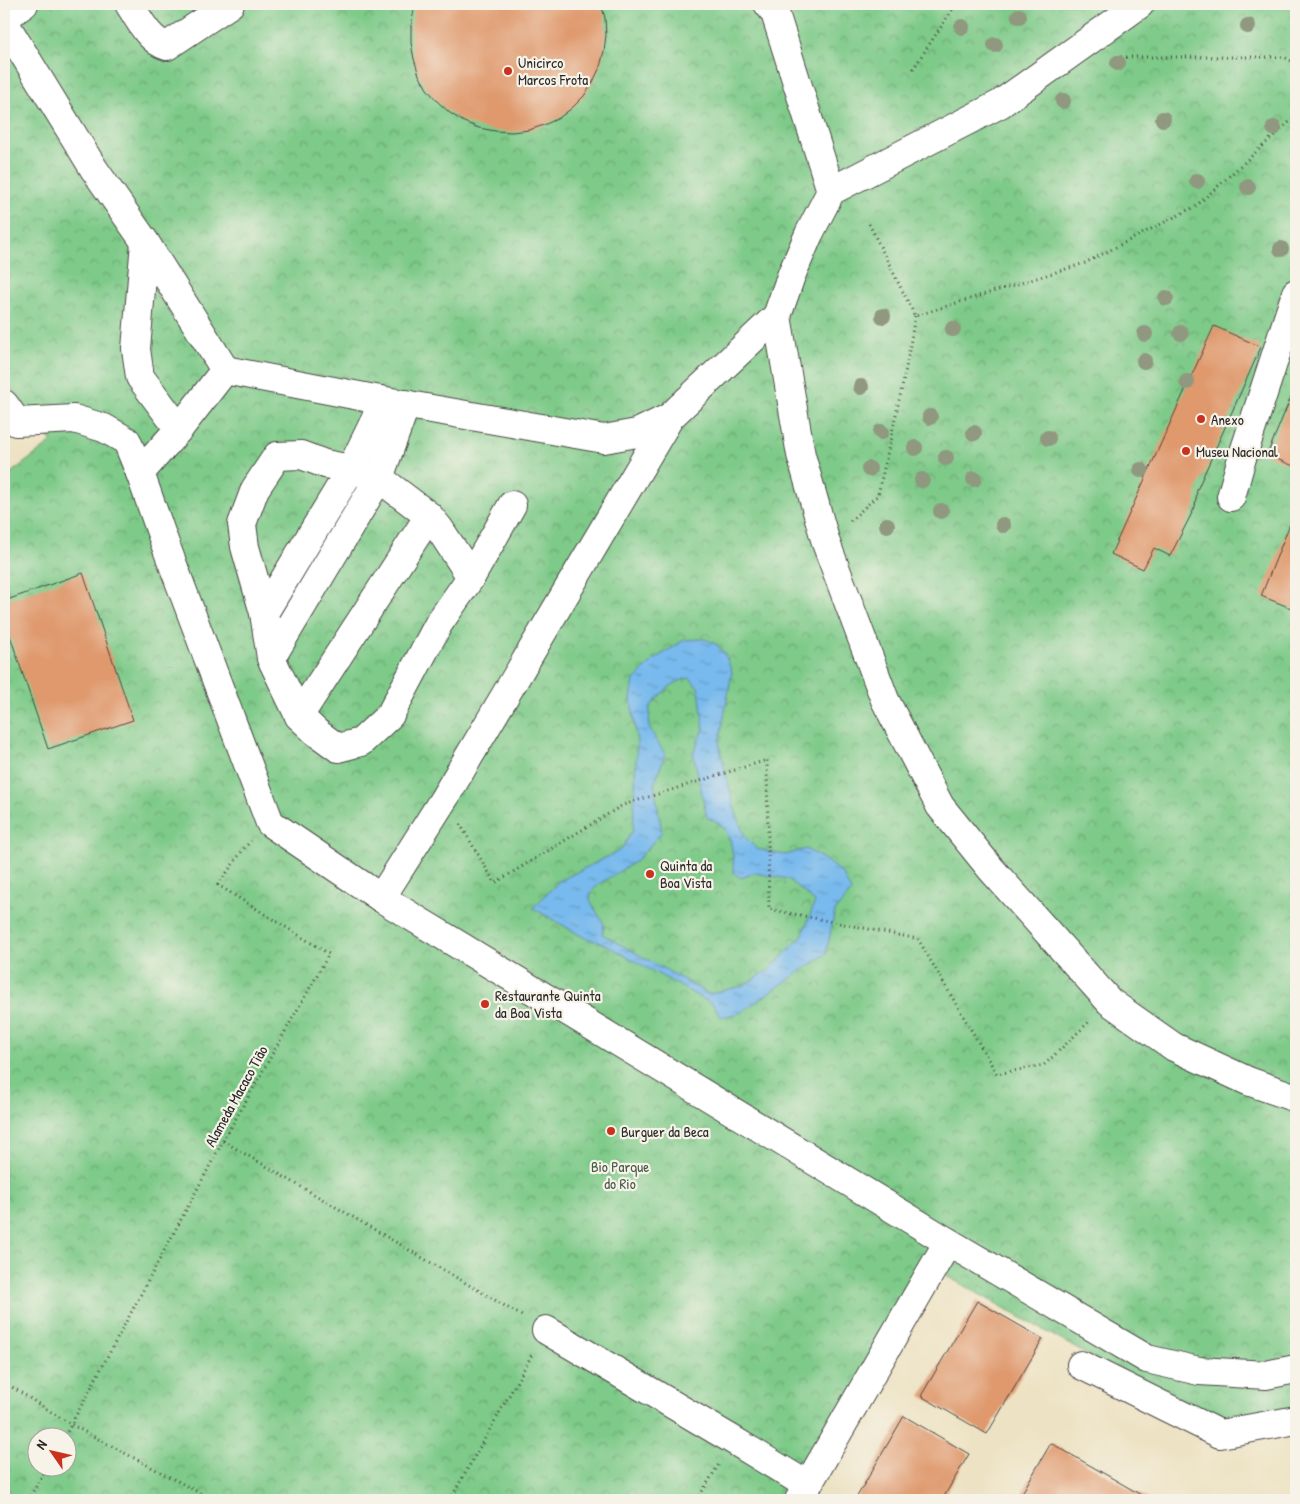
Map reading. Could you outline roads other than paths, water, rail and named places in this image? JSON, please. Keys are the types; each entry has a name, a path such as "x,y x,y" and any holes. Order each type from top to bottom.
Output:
{"street":[{"path":"4,18 24,4"},
{"path":"130,4 150,35 160,44 167,46 197,13 230,4"},
{"path":"768,4 775,12 831,191"},
{"path":"381,898 445,797 670,417 777,316 809,234 831,191 1000,104 1140,4"},
{"path":"4,22 94,169 145,242 225,370 604,439 637,433 670,417"},
{"path":"145,242 136,349 140,377 179,429"},
{"path":"1231,497 1296,293"},
{"path":"777,316 801,455 826,543 886,700 940,806 991,869 1110,1002 1174,1047 1248,1081 1296,1098"},
{"path":"140,473 179,429 225,370"},
{"path":"264,612 351,469 376,418 393,402"},
{"path":"271,658 379,478 393,402"},
{"path":"8,420 74,419 104,428 127,441 270,823 381,898 948,1242 1147,1359 1199,1371 1266,1376 1296,1369"},
{"path":"471,577 429,516 379,478 351,469 324,464 301,455 277,456 255,489 242,524 245,547 264,612 271,658 300,716 316,732 338,748 361,742 390,715 439,623 471,577 512,505"},
{"path":"300,716 429,516"},
{"path":"546,1330 733,1440 803,1493 948,1242"},
{"path":"1081,1365 1220,1434 1296,1420"}],"water":[{"path":"705,639 716,644 725,654 732,672 719,744 734,807 745,837 757,849 785,855 806,849 824,859 843,874 851,892 835,911 826,954 740,1013 721,1017 714,1005 602,943 585,938 533,908 559,881 621,850 633,830 637,742 631,699 634,680 655,659 684,640","holes":["690,678 699,689 704,729 693,753 707,818 718,823 726,832 732,852 733,872 741,878 755,873 788,879 815,902 802,936 769,970 742,986 709,994 602,934 604,924 590,901 591,892 599,884 636,861 662,832 654,785 665,754 649,728 650,707 668,688 678,682"]}],"place":[{"name":"Unicirco Marcos Frota","path":"508,71"},
{"name":"Anexo","path":"1201,419"},
{"name":"Museu Nacional","path":"1186,451"},
{"name":"Quinta da Boa Vista","path":"650,874"},
{"name":"Restaurante Quinta da Boa Vista","path":"485,1004"},
{"name":"Burguer da Beca","path":"611,1131"}],"park label":[{"name":"Bio Parque do Rio","path":"620,1174"}]}
